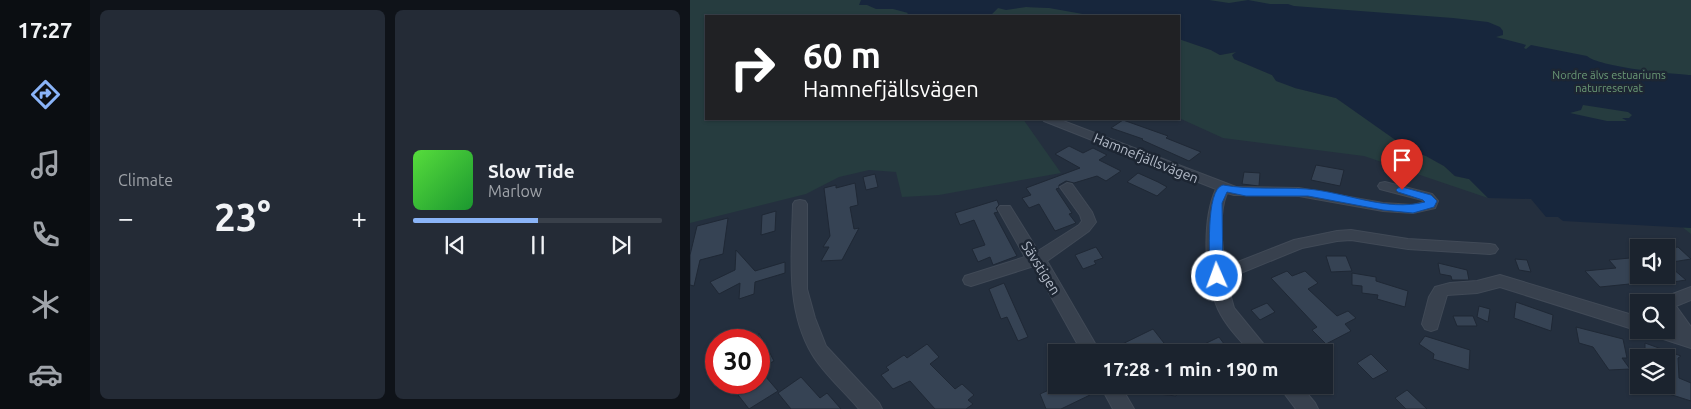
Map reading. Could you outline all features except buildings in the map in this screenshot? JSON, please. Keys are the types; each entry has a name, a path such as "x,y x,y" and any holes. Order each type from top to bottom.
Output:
{"street":[{"name":"Hamnefjällsvägen","path":"1051,120 1223,188 1246,192 1308,193 1383,207 1413,209 1430,205 1431,201 1427,197 1385,186"},
{"path":"971,280 1038,259 1084,228 1089,222 1087,215 1067,187"},
{"path":"1223,188 1216,203 1217,276 1220,294 1227,310 1255,344"},
{"path":"800,204 799,289 806,318 819,350 872,409"},
{"name":"Sävstigen","path":"1005,209 1031,254 1038,259 1087,344"},
{"path":"1217,276 1299,244 1338,236 1351,235 1408,244 1490,249"},
{"path":"1430,324 1437,296 1441,290 1474,287 1491,281 1500,281 1630,321"},
{"path":"1691,293 1668,302 1667,307 1691,340"},
{"path":"1675,335 1691,340"},
{"path":"1115,394 1124,409"},
{"path":"1296,394 1308,409"}],"green space":[{"name":"Nordre älvs estuariums naturreservat","path":"690,0 1691,0 1691,234 1681,226 1180,15 1127,8 957,4 956,15 705,15 705,120 1024,120 1061,173 939,195 902,197 896,172 869,170 839,177 806,194 690,223"},
{"path":"998,8 1057,8 1089,15 991,15"},
{"path":"1180,39 1220,55 1236,52 1234,59 1272,75 1295,88 1336,98 1397,141 1394,144 1426,156 1444,166 1455,176 1469,179 1488,198 1364,156 1223,138 1180,118"}],"water":[{"path":"861,0 1209,0 1229,3 1248,0 1270,4 1488,22 1500,27 1503,31 1503,35 1496,37 1526,45 1524,48 1526,49 1531,45 1587,56 1594,60 1620,67 1691,75 1691,228 1563,221 1558,217 1546,217 1531,199 1488,198 1469,179 1455,176 1444,166 1426,156 1394,144 1397,141 1336,98 1295,88 1276,81 1272,75 1234,59 1232,55 1236,52 1220,55 1180,39 1180,15 1088,15 1049,8 1026,7 1006,10 998,8 991,15 906,15 908,13 893,9 876,9 867,5 859,5","holes":["1583,105 1628,112 1632,115 1629,118 1622,118 1627,121 1607,121 1570,113 1581,110"]}],"route":[{"path":"1217,276 1216,203 1223,188 1246,192 1308,193 1383,207 1413,209 1424,208 1430,205 1431,201 1427,197 1402,190"}]}
